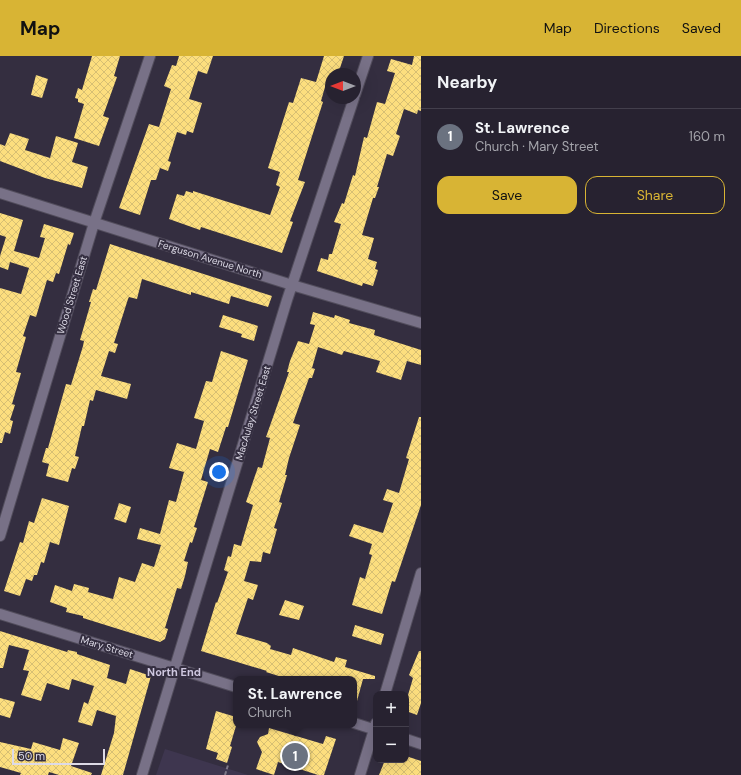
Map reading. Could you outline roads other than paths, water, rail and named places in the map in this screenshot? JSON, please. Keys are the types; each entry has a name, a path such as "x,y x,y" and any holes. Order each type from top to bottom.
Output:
{"street":[{"name":"Wood Street East","path":"0,536 94,223 150,56"},
{"name":"MacAulay Street East","path":"361,78 368,56"},
{"name":"MacAulay Street East","path":"142,775 292,285 353,104"},
{"name":"Ferguson Avenue North","path":"0,193 292,285 421,323"},
{"path":"386,691 421,573"},
{"name":"Mary Street","path":"0,614 233,686"},
{"path":"357,724 373,728"},
{"path":"360,775 373,734"},
{"path":"409,740 421,744"}],"place":[{"name":"St. Lawrence","path":"295,756"}],"district":[{"name":"North End","path":"174,672"}]}
